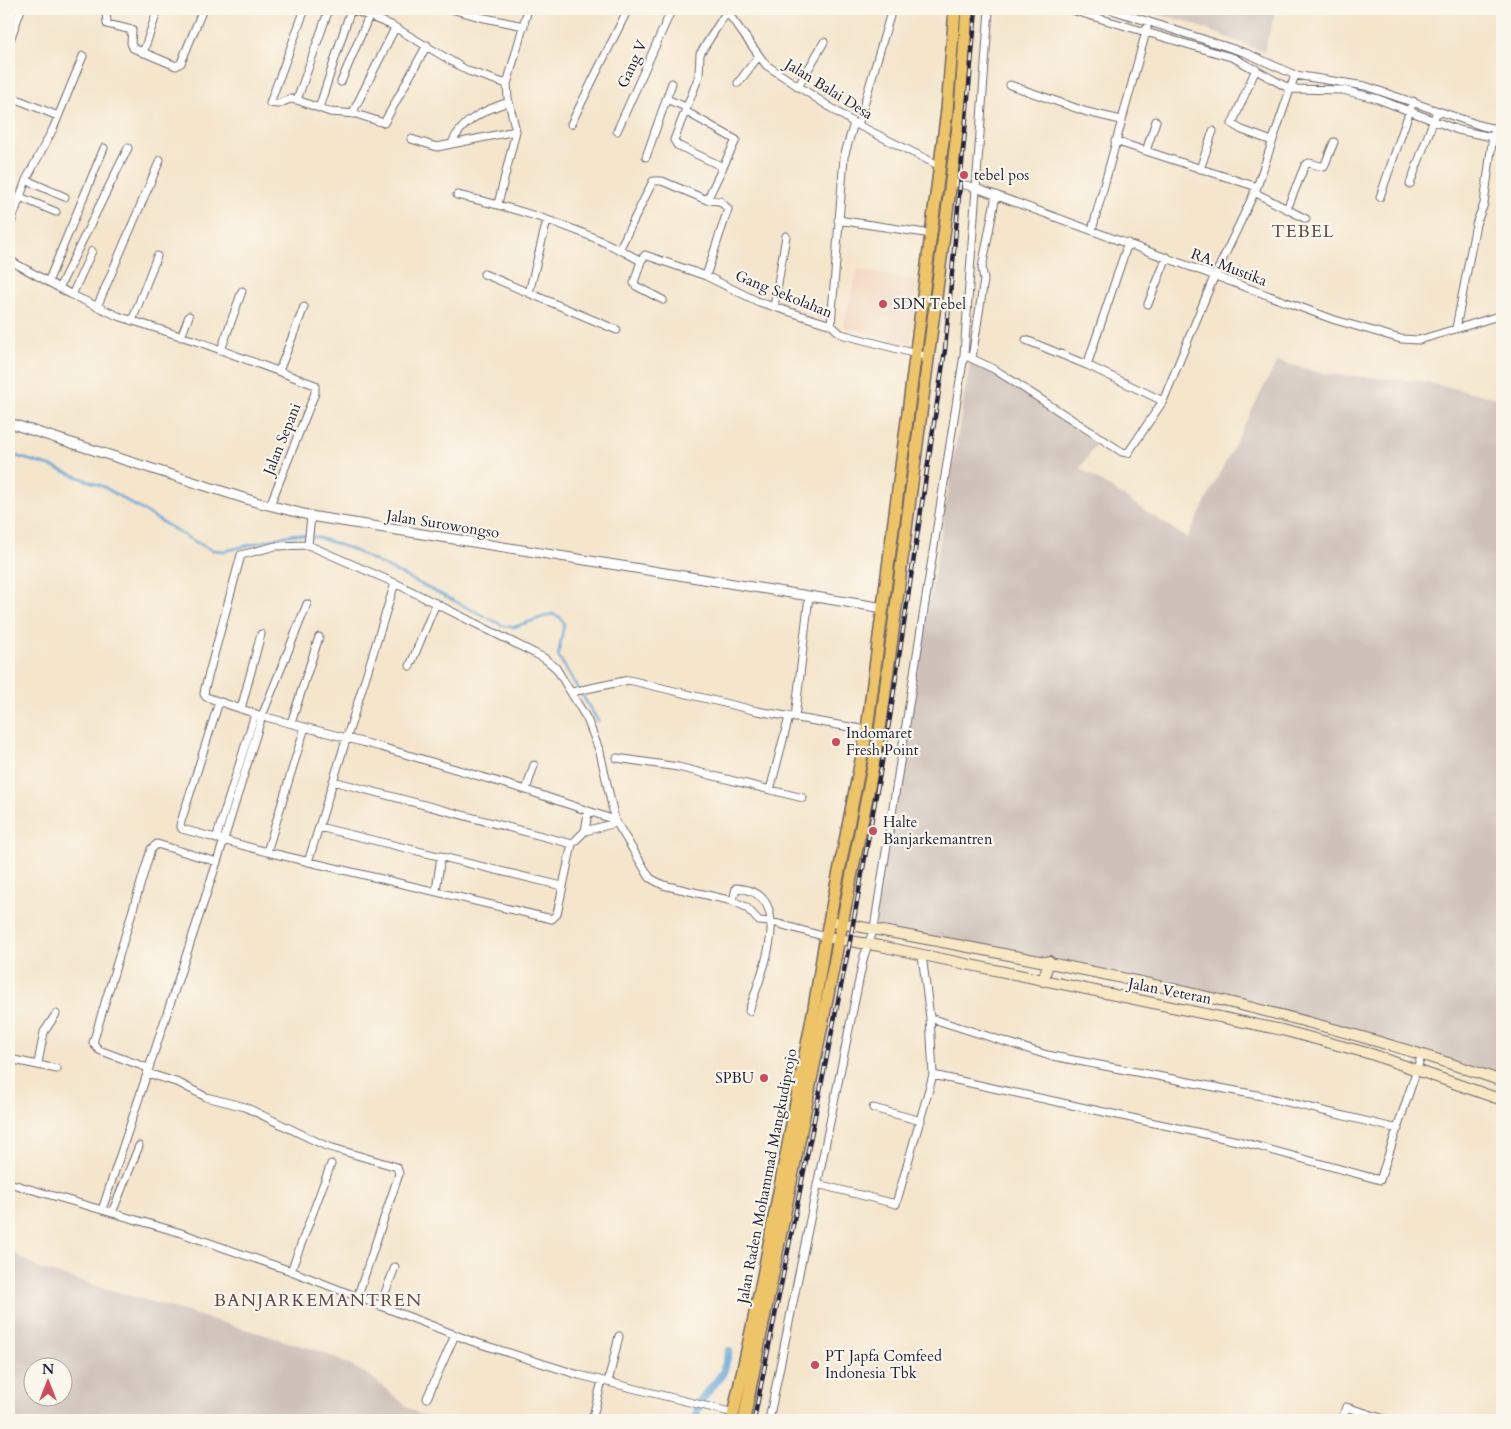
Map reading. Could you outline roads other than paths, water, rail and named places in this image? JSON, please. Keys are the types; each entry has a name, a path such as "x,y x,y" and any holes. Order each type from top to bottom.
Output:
{"highway":[{"path":"923,356 932,234 947,110 955,9"},
{"path":"923,356 960,112 967,9"},
{"name":"Jalan Raden Mohammad Mangkudiprojo","path":"733,1417 762,1281 829,921 867,730 923,356"},
{"name":"Jalan Raden Mohammad Mangkudiprojo","path":"744,1420 880,731 923,356"}],"main road":[{"name":"Jalan Veteran","path":"829,921 1049,961 1287,1016 1422,1054 1502,1081"},
{"name":"Jalan Veteran","path":"826,937 870,944 1282,1030 1371,1054 1502,1100"},
{"path":"1044,981 1049,961"}],"street":[{"path":"9,42 21,9"},
{"path":"106,9 107,24 132,30 132,47 176,66 181,63 203,9"},
{"path":"144,53 158,9"},
{"path":"305,9 269,102 278,104 290,99 296,100 330,112 352,114 382,123 386,122 427,45"},
{"path":"296,100 329,9"},
{"path":"319,108 351,9 395,28 427,45 468,71 507,84"},
{"path":"451,9 480,18 524,26"},
{"path":"498,204 516,131 507,84 528,9"},
{"path":"571,124 628,9"},
{"name":"Gang V","path":"617,130 672,9"},
{"path":"831,326 844,157 892,9"},
{"path":"769,1420 864,956 870,944 874,928 964,355 989,9"},
{"path":"1068,9 1148,26 1246,53 1293,82 1365,86 1435,116 1493,133 1502,139"},
{"path":"1109,9 1256,69 1293,82 1343,90 1411,106 1435,116 1493,133 1502,130"},
{"path":"723,167 675,144 674,138 699,76 700,54 726,10"},
{"name":"Jalan Balai Desa","path":"726,10 758,57 766,65 856,124 940,166"},
{"path":"341,82 369,16"},
{"path":"1092,230 1148,26"},
{"path":"352,114 395,28"},
{"path":"798,87 824,42"},
{"path":"9,228 26,180 58,116 83,56"},
{"path":"738,83 758,57"},
{"path":"1256,69 1232,124 1242,130 1272,140"},
{"path":"964,355 994,369 1125,453 1128,453 1163,401 1214,277 1256,189 1293,82"},
{"path":"646,157 672,83"},
{"path":"1010,85 1087,112 1122,120"},
{"path":"9,96 58,116"},
{"path":"666,99 736,140 707,200"},
{"path":"452,143 458,131 471,119 492,107 509,102"},
{"path":"1380,197 1411,106"},
{"path":"1410,184 1435,116"},
{"path":"1146,151 1156,122"},
{"path":"411,139 432,147 516,131"},
{"path":"1200,169 1213,131"},
{"path":"1456,328 1476,224 1484,204 1493,133"},
{"path":"1115,141 1256,189 1306,219"},
{"path":"1287,209 1305,165 1309,163 1324,167 1334,142"},
{"path":"48,282 104,148"},
{"path":"59,288 128,148"},
{"path":"97,307 160,160"},
{"path":"26,180 65,197"},
{"path":"619,250 653,181 662,181 707,200 723,202 728,209 706,276"},
{"name":"RA. Mustika","path":"950,181 976,188 1335,320 1401,339 1420,340 1502,315"},
{"path":"457,195 498,204 547,220 641,261 634,285 663,300"},
{"path":"972,358 984,280 982,268 996,196"},
{"path":"20,197 56,212"},
{"path":"529,293 547,220"},
{"path":"838,220 932,234"},
{"path":"774,307 786,236"},
{"path":"1087,365 1128,243"},
{"path":"72,295 92,250"},
{"name":"Gang Sekolahan","path":"641,261 645,255 706,276 774,307 831,326 841,334 923,356"},
{"path":"132,321 157,256"},
{"path":"1148,304 1167,258"},
{"path":"9,260 97,307 132,321 279,371 304,307"},
{"path":"484,274 617,330"},
{"path":"221,350 242,291"},
{"path":"180,337 188,316"},
{"path":"1026,340 1087,365 1163,401"},
{"name":"Jalan Sepani","path":"270,505 315,393 315,385 312,383 279,371"},
{"name":"Jalan Surowongso","path":"9,422 270,505 311,516 884,608"},
{"path":"309,538 311,516"},
{"path":"616,822 526,790 347,738 258,715 206,696 204,692 242,555 309,538 544,658 556,668 573,692 588,719 600,752 616,822 650,878 663,885 733,900 746,907 759,921 769,918 826,937"},
{"path":"308,862 395,583"},
{"path":"770,790 792,717 809,596"},
{"path":"410,666 436,603"},
{"path":"102,1210 217,862 220,840 258,715 307,604"},
{"path":"241,709 261,634"},
{"path":"291,723 319,637"},
{"path":"573,692 629,680 792,717 867,730"},
{"path":"219,702 180,825 182,829 308,862 552,919 557,914 572,844 585,831 616,822"},
{"path":"267,852 305,727"},
{"path":"617,758 678,767 802,798"},
{"path":"526,790 534,766"},
{"path":"333,781 572,844"},
{"path":"585,831 588,813"},
{"path":"319,827 562,886"},
{"path":"217,862 157,844 151,849 93,1043 99,1050 179,1083 206,1097 245,1107 326,1146 397,1167 399,1174 357,1298"},
{"path":"436,891 441,856"},
{"path":"733,900 734,890 740,888 758,896 769,918 768,952 749,1011"},
{"path":"817,1184 896,1204 933,1075 930,1018 922,955"},
{"path":"38,1063 44,1032 56,1014"},
{"path":"930,1018 1047,1055 1262,1096 1398,1129"},
{"path":"933,1075 1242,1142 1380,1180 1422,1054"},
{"path":"9,1059 38,1063 57,1069"},
{"path":"873,1108 921,1121"},
{"path":"112,1213 139,1146"},
{"path":"291,1271 331,1164"},
{"path":"9,1183 112,1213 291,1271 455,1335 605,1381 705,1406 733,1417"},
{"path":"380,1306 395,1266"},
{"path":"427,1398 455,1335"},
{"path":"592,1420 619,1336"},
{"path":"1344,1415 1346,1407 1388,1420"}],"waterway":[{"path":"9,454 53,467 104,487 190,539 212,550 225,551 294,534 317,537 351,549 504,626 514,627 552,614 560,617 564,624 558,656 598,721"},
{"path":"695,1420 699,1403 723,1373 729,1351"}],"railway":[{"path":"754,1420 850,941 890,717 945,350 976,9"}],"place":[{"name":"tebel pos","path":"964,175"},
{"name":"SDN Tebel","path":"883,304"},
{"name":"Indomaret Fresh Point","path":"836,742"},
{"name":"Halte Banjarkemantren","path":"873,831"},
{"name":"SPBU","path":"764,1078"},
{"name":"PT Japfa Comfeed Indonesia Tbk","path":"815,1365"}],"district":[{"name":"TEBEL","path":"1303,231"},
{"name":"BANJARKEMANTREN","path":"318,1300"}]}
